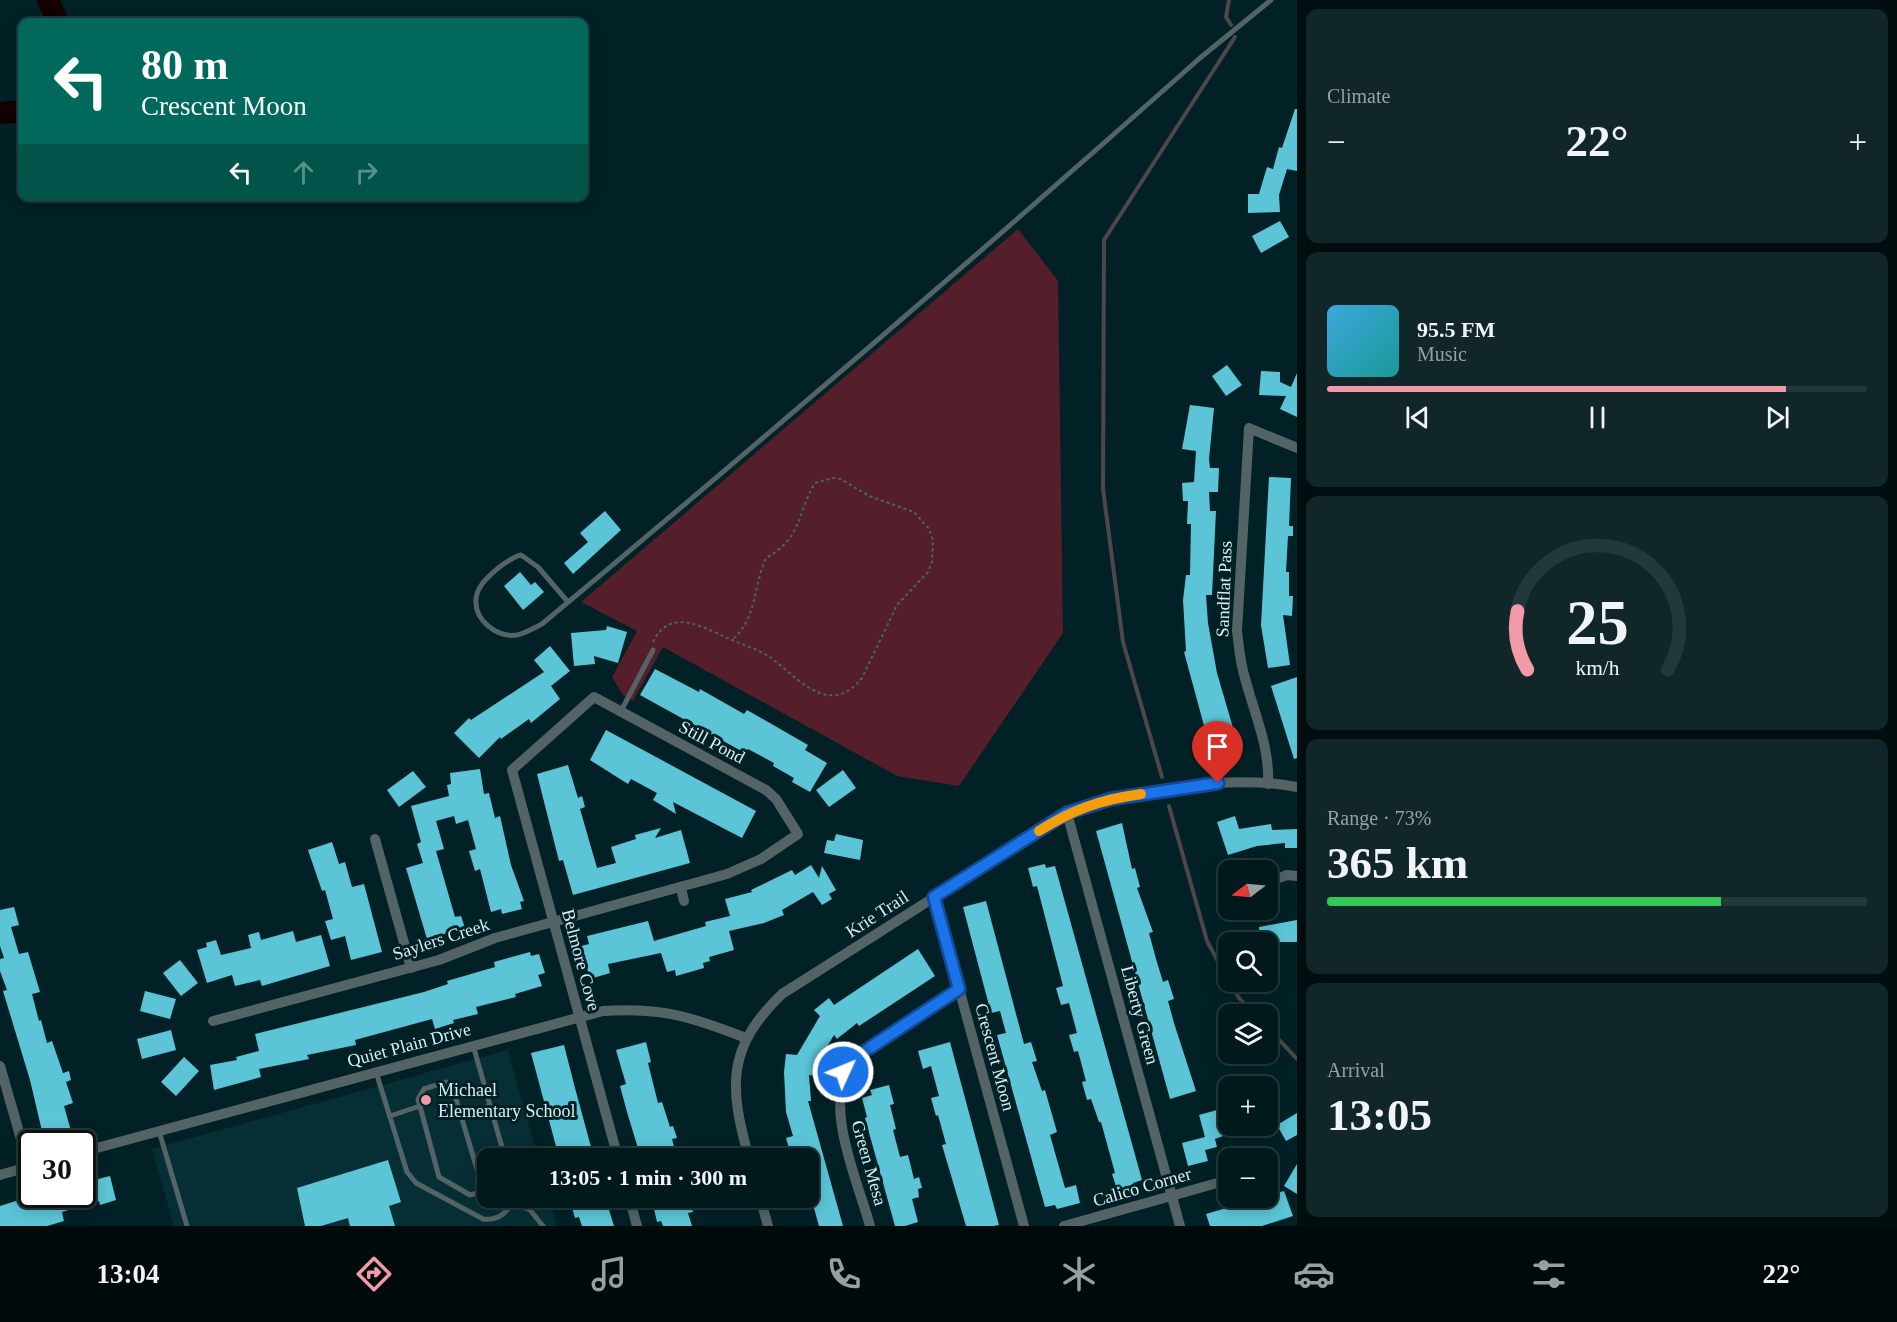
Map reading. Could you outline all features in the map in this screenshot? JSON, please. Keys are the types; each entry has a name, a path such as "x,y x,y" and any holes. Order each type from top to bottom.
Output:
{"street":[{"name":"Sandflat Pass","path":"1268,784 1269,766 1240,662 1237,631 1249,428 1297,448"},
{"name":"Still Pond","path":"512,770 594,697 766,790 776,800 798,834"},
{"name":"Belmore Cove","path":"512,770 615,1148"},
{"name":"Krie Trail","path":"747,1148 736,1103 735,1080 746,1038 759,1016 782,994 1067,813 1111,799 1206,785 1268,784 1297,787"},
{"name":"Liberty Green","path":"1067,813 1180,1226"},
{"name":"Saylers Creek","path":"213,1022 439,960 495,938 681,888 746,867 798,834"},
{"path":"375,839 411,968"},
{"path":"1278,878 1287,875 1297,876"},
{"path":"681,888 684,901"},
{"name":"Crescent Moon","path":"934,897 1024,1226"},
{"name":"Green Mesa","path":"870,1226 838,1113 843,1072 853,1059 959,989"},
{"name":"Quiet Plain Drive","path":"96,1148 579,1016 632,1009 659,1011 693,1017 746,1038"},
{"path":"0,1066 19,1130"},
{"path":"0,1175 18,1170"},
{"name":"Calico Corner","path":"1064,1226 1218,1183"},
{"path":"632,1208 637,1226"},
{"path":"763,1208 768,1226"}],"lane":[{"path":"568,602 538,567 521,555 505,563 488,577 479,587 475,600 479,614 489,627 501,635 514,636 542,624 568,602 950,278 1200,58 1271,0"},
{"path":"621,711 653,650"},
{"path":"473,1045 502,1148"},
{"path":"376,1072 407,1173 416,1184 483,1219 502,1215 507,1208"},
{"path":"446,1082 453,1089 482,1186 477,1193 470,1195 439,1177 420,1106 418,1099 424,1089 446,1082"},
{"path":"390,1116 420,1106"},
{"path":"461,1115 490,1106"},
{"path":"159,1131 187,1226"},
{"path":"526,1208 543,1226"}],"path":[{"path":"653,650 652,643 658,633 678,621 696,623 732,640 767,655 801,685 819,694 831,695 850,689 862,678 897,604 928,572 934,550 930,529 914,512 869,496 841,479 825,479 815,483 798,528 780,550 766,558 750,615 732,640"}],"shaded area":[{"path":"1018,229 1058,281 1063,633 959,786 897,776 663,647 633,701 623,695 612,677 637,631 581,602"},
{"name":"Michael Elementary School","path":"508,1050 535,1148 477,1148 477,1208 552,1208 557,1226 174,1226 152,1149"}],"building":[{"path":"1295,109 1297,109 1297,171 1287,169 1279,195 1280,212 1248,213 1248,194 1259,194 1267,167 1273,169 1279,147 1282,148"},
{"path":"1280,221 1289,237 1261,253 1252,236"},
{"path":"1227,365 1242,385 1226,396 1212,376"},
{"path":"1261,371 1280,372 1280,382 1291,387 1297,373 1297,417 1280,409 1286,396 1259,395"},
{"path":"1190,405 1214,408 1209,459 1210,468 1219,468 1218,492 1209,492 1210,511 1216,511 1212,595 1206,595 1208,623 1217,673 1241,755 1206,765 1200,747 1209,744 1184,652 1186,651 1183,600 1186,575 1190,575 1191,524 1187,524 1188,501 1183,501 1182,483 1194,482 1196,451 1182,449"},
{"path":"1269,477 1291,478 1289,526 1293,526 1293,536 1288,536 1286,572 1289,572 1289,596 1293,596 1292,616 1283,615 1290,665 1268,668 1261,625"},
{"path":"605,511 621,530 573,574 564,563 588,542 580,533"},
{"path":"520,572 531,585 535,582 544,592 523,610 504,586"},
{"path":"607,626 627,632 618,663 594,656 595,664 574,666 571,633 606,630"},
{"path":"550,646 570,671 551,686 560,699 531,723 529,719 501,739 500,737 479,758 454,733 469,718 471,720 544,672 534,660"},
{"path":"655,669 699,692 700,689 744,714 747,710 808,745 805,750 827,763 810,792 792,782 794,778 773,766 774,763 748,749 745,753 640,695"},
{"path":"1297,677 1297,758 1294,759 1271,686"},
{"path":"606,730 756,811 742,838 673,802 676,814 653,800 657,793 631,779 628,784 590,760"},
{"path":"568,765 578,798 582,796 585,807 580,809 597,868 616,863 611,847 636,839 635,835 661,828 655,838 681,830 690,863 573,895 563,860 559,861 537,774"},
{"path":"480,769 484,794 489,793 495,818 500,816 511,865 524,901 520,902 522,909 502,914 501,909 491,912 480,869 475,871 469,851 476,849 468,820 456,824 454,816 436,821 444,849 436,851 455,917 461,916 465,928 427,939 406,868 423,863 417,844 421,842 411,806 449,796 447,785 451,784 450,773"},
{"path":"843,770 856,788 829,807 816,790"},
{"path":"413,771 426,787 399,807 387,790"},
{"path":"1235,816 1239,829 1271,824 1272,830 1297,829 1297,848 1285,848 1285,843 1257,846 1228,855 1217,822"},
{"path":"1122,823 1132,869 1135,868 1140,887 1137,888 1153,932 1149,933 1156,959 1163,982 1168,980 1174,999 1168,1001 1196,1091 1170,1099 1096,831"},
{"path":"836,834 863,840 860,860 824,853 827,840 834,841"},
{"path":"332,842 339,864 345,862 352,887 364,884 382,952 351,960 345,936 331,940 325,921 333,919 325,890 322,891 308,850"},
{"path":"1045,864 1046,868 1055,866 1142,1180 1133,1183 1134,1187 1118,1192 1101,1122 1099,1122 1091,1099 1087,1100 1082,1082 1086,1081 1078,1051 1074,1052 1069,1035 1077,1033 1069,1003 1061,1005 1056,988 1063,986 1037,886 1033,887 1028,868"},
{"path":"811,865 819,878 822,866 836,890 829,894 832,899 822,905 813,892 782,910 784,915 764,923 729,931 734,950 709,957 710,961 703,963 704,968 676,976 675,970 667,972 661,953 608,964 610,973 590,979 581,946 589,944 587,936 648,921 654,941 706,926 705,922 730,916 725,899 752,892 751,890 792,870 795,875"},
{"path":"986,901 1024,1044 1031,1042 1037,1061 1032,1062 1042,1091 1045,1090 1057,1132 1050,1135 1065,1188 1076,1185 1080,1203 1057,1209 1055,1205 1045,1207 997,1035 1006,1033 1000,1011 991,1013 963,907"},
{"path":"14,907 19,925 11,927 19,954 28,952 40,992 32,994 39,1021 41,1020 47,1043 52,1041 63,1073 69,1071 71,1080 66,1082 73,1103 64,1106 71,1130 42,1130 30,1080 3,991 7,990 0,971 0,959 4,958 0,946 0,910"},
{"path":"1297,920 1297,942 1278,942 1278,932 1259,932 1259,927"},
{"path":"293,931 296,942 321,935 330,966 262,986 260,980 235,986 232,975 207,983 197,950 207,947 206,943 216,940 221,955 251,948 248,935 259,932 261,940"},
{"path":"918,949 935,976 859,1026 857,1023 837,1039 834,1035 817,1064 816,1076 809,1075 811,1101 808,1101 843,1226 819,1226 814,1208 819,1208 819,1148 789,1148 786,1138 793,1136 786,1112 784,1072 786,1054 797,1055 820,1016 814,1010 829,998 834,1005"},
{"path":"530,952 531,956 539,954 545,973 538,975 542,986 515,994 516,997 476,1007 478,1014 453,1020 454,1023 435,1029 432,1019 355,1040 356,1045 307,1055 309,1059 259,1069 261,1077 214,1090 210,1065 237,1060 236,1057 259,1051 255,1034 424,992 448,984 447,981 495,967 494,962"},
{"path":"180,960 198,983 181,996 163,973"},
{"path":"145,991 176,999 170,1019 140,1011"},
{"path":"171,1030 176,1050 142,1059 137,1039"},
{"path":"646,1042 651,1062 648,1063 658,1103 662,1102 670,1127 673,1126 677,1138 672,1139 674,1148 638,1148 620,1086 626,1084 616,1050"},
{"path":"950,1042 999,1225 966,1226 942,1145 946,1144 931,1098 939,1096 931,1066 923,1069 918,1051"},
{"path":"564,1045 591,1148 556,1148 531,1053"},
{"path":"184,1057 199,1071 176,1096 161,1082"},
{"path":"889,1085 894,1104 890,1105 896,1129 893,1130 900,1157 908,1155 914,1179 919,1177 922,1188 918,1189 919,1197 912,1199 918,1222 905,1226 895,1226 865,1118 867,1117 862,1098 872,1095 870,1090"},
{"path":"1218,1110 1218,1136 1223,1136 1215,1139 1217,1147 1205,1150 1208,1161 1188,1166 1182,1143 1205,1137 1199,1115"},
{"path":"1297,1113 1297,1135 1286,1141 1278,1124"},
{"path":"388,1160 401,1202 389,1206 395,1226 350,1226 348,1218 321,1226 305,1226 297,1188"},
{"path":"1297,1164 1297,1194 1284,1186"},
{"path":"110,1176 116,1200 100,1205 99,1201 96,1202 96,1180"},
{"path":"1284,1191 1293,1216 1262,1226 1210,1226 1206,1214 1226,1208 1278,1208 1278,1193"},
{"path":"18,1200 18,1208 75,1208 62,1212 64,1221 47,1226 0,1226 0,1206"},
{"path":"572,1208 608,1208 614,1226 582,1226 579,1217 575,1218"},
{"path":"692,1208 693,1212 688,1213 692,1226 663,1226 661,1221 657,1222 654,1209"}],"waterway":[{"path":"48,0 56,18"},
{"path":"1229,0 1226,17 1231,25"},
{"path":"1162,777 1123,642 1103,489 1104,240 1235,37"},
{"path":"0,113 18,111"},
{"path":"1169,806 1207,941 1218,961"},
{"path":"1235,992 1245,1004"},
{"path":"1278,1039 1297,1059"}],"slow traffic":[{"path":"1039,831 1067,813 1095,803 1141,794"}],"place":[{"name":"Michael Elementary School","path":"426,1100"}],"route":[{"path":"843,1072 853,1059 959,989 934,897 1067,813 1111,799 1218,783"}]}
